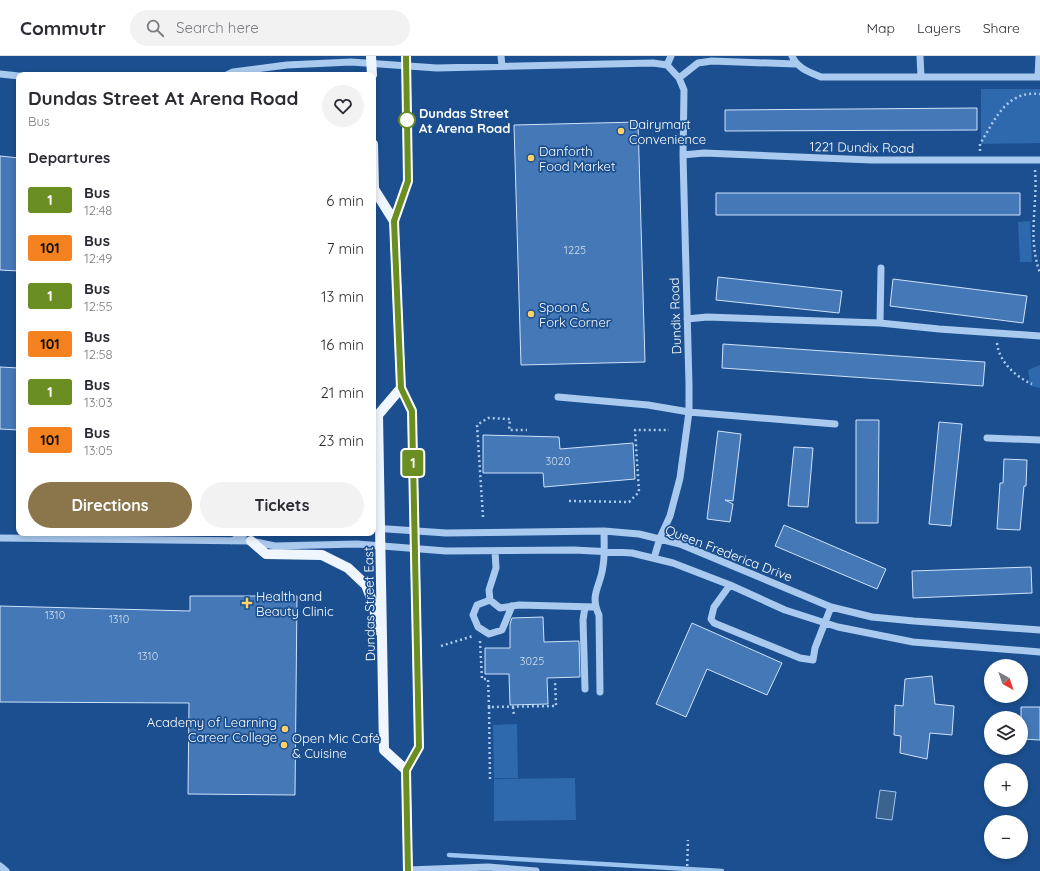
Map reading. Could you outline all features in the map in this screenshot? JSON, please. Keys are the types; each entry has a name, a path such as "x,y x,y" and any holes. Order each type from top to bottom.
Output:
{"main road":[{"path":"371,60 372,72"},
{"path":"406,61 408,181 394,221 401,388 412,411 415,531 419,747 406,770 408,871"},
{"path":"376,192 394,221"},
{"name":"Dundas Street East","path":"401,388 378,415 376,529 380,546 384,750 406,770"},
{"path":"248,537 266,554 322,555 348,568 366,585 371,596 374,606 377,636 383,649"}],"street":[{"path":"501,56 502,66"},
{"path":"666,64 671,56"},
{"path":"792,56 795,64"},
{"path":"920,56 921,77"},
{"path":"234,72 287,65 371,60 406,61 449,68 608,59 666,64 676,75 698,63 712,61 795,64 821,77 1039,77 1039,56"},
{"path":"0,74 16,76"},
{"name":"Dundix Road","path":"654,558 660,538 670,516 680,478 689,412 683,155 684,90 676,75"},
{"name":"1221 Dundix Road","path":"683,155 704,154 871,160 1037,160"},
{"path":"880,268 880,323"},
{"path":"687,319 707,318 880,323 939,329 1040,336"},
{"path":"558,397 648,405 689,412 835,424"},
{"path":"987,438 1040,440"},
{"name":"Queen Frederica Drive","path":"376,529 446,533 604,531 660,538 692,549 831,608 872,617 900,620 1040,630"},
{"path":"600,692 599,615 595,607 596,588 603,568 605,551 604,531"},
{"path":"0,538 232,541 248,537 274,546 357,544 446,551 605,551 632,553 654,558 730,584 785,610 825,623 890,638 1040,652"},
{"path":"495,551 496,568 489,590 490,600 500,608 512,606 595,607"},
{"path":"730,584 714,607 711,619 714,623 800,658 813,660 815,648 831,608"},
{"path":"490,600 477,605 473,615 478,627 489,634 502,630 512,606"},
{"path":"585,606 583,620 585,689"},
{"path":"0,866 6,871"},
{"path":"408,871 536,871"}],"path":[{"path":"980,160 980,144 1004,106 1015,97 1021,95 1040,94"},
{"path":"1037,160 1037,191 1032,220 1033,241 1040,273"},
{"path":"996,333 998,348 1003,359 1020,378 1032,384"},
{"path":"483,517 477,425 488,418 510,419 509,430 527,430"},
{"path":"569,501 629,502 639,492 635,430 669,430"},
{"path":"441,646 467,637 480,636 482,679 488,679 490,779"},
{"path":"489,707 556,706 556,680"},
{"path":"513,707 514,716"},
{"path":"687,871 688,840"}],"shaded area":[{"path":"981,89 1040,89 1040,143 981,144"},
{"path":"1030,221 1032,262 1020,262 1018,222"},
{"path":"1040,365 1040,388 1030,386 1028,370"},
{"path":"517,724 518,778 494,778 493,725"},
{"path":"575,778 576,820 494,821 494,779"},
{"path":"880,790 896,792 892,820 876,818"}],"building":[{"path":"977,108 977,130 725,131 725,110"},
{"path":"638,122 645,362 521,365 514,125"},
{"path":"0,156 16,158 16,271 0,270"},
{"path":"716,193 1020,193 1020,215 716,215"},
{"path":"718,277 842,291 839,313 716,300"},
{"path":"893,279 1027,296 1023,323 890,306"},
{"path":"723,344 985,362 983,386 722,368"},
{"path":"0,367 16,368 16,430 0,429"},
{"path":"856,420 879,420 878,523 856,523"},
{"path":"939,422 962,424 951,526 929,524"},
{"path":"718,431 741,434 733,501 725,500 733,504 730,522 707,519"},
{"path":"483,435 559,437 560,449 633,443 635,479 544,487 543,473 483,473"},
{"path":"794,447 813,448 808,507 788,506"},
{"path":"1004,459 1027,460 1026,486 1024,486 1020,530 997,529 1000,483 1003,483"},
{"path":"784,525 886,569 877,589 775,546"},
{"path":"1031,567 1032,593 913,598 912,571"},
{"path":"190,596 297,596 295,795 188,794 189,703 0,702 0,606 190,611"},
{"path":"543,617 544,642 579,641 580,677 547,678 548,704 510,705 509,674 485,674 485,648 510,648 510,624 512,618"},
{"path":"692,623 782,663 767,695 707,669 686,717 656,704"},
{"path":"932,676 935,704 954,706 952,735 930,733 927,759 900,753 901,736 894,735 895,705 903,706 905,679"},
{"path":"1021,707 1040,707 1040,740 1028,739 1028,711 1021,711"}],"waterway":[{"path":"449,855 722,871"}],"bus line":[{"name":"1","path":"406,56 408,181 394,221 401,388 412,411 416,583 419,747 406,770 408,871"}],"place":[{"name":"Dundas Street At Arena Road","path":"407,120"},
{"name":"Dairymart Convenience","path":"621,131"},
{"name":"Danforth Food Market","path":"531,158"},
{"name":"Spoon & Fork Corner","path":"531,314"},
{"name":"Health and Beauty Clinic","path":"247,603"},
{"name":"Academy of Learning Career College","path":"285,729"},
{"name":"Open Mic Café & Cuisine","path":"284,745"}]}
